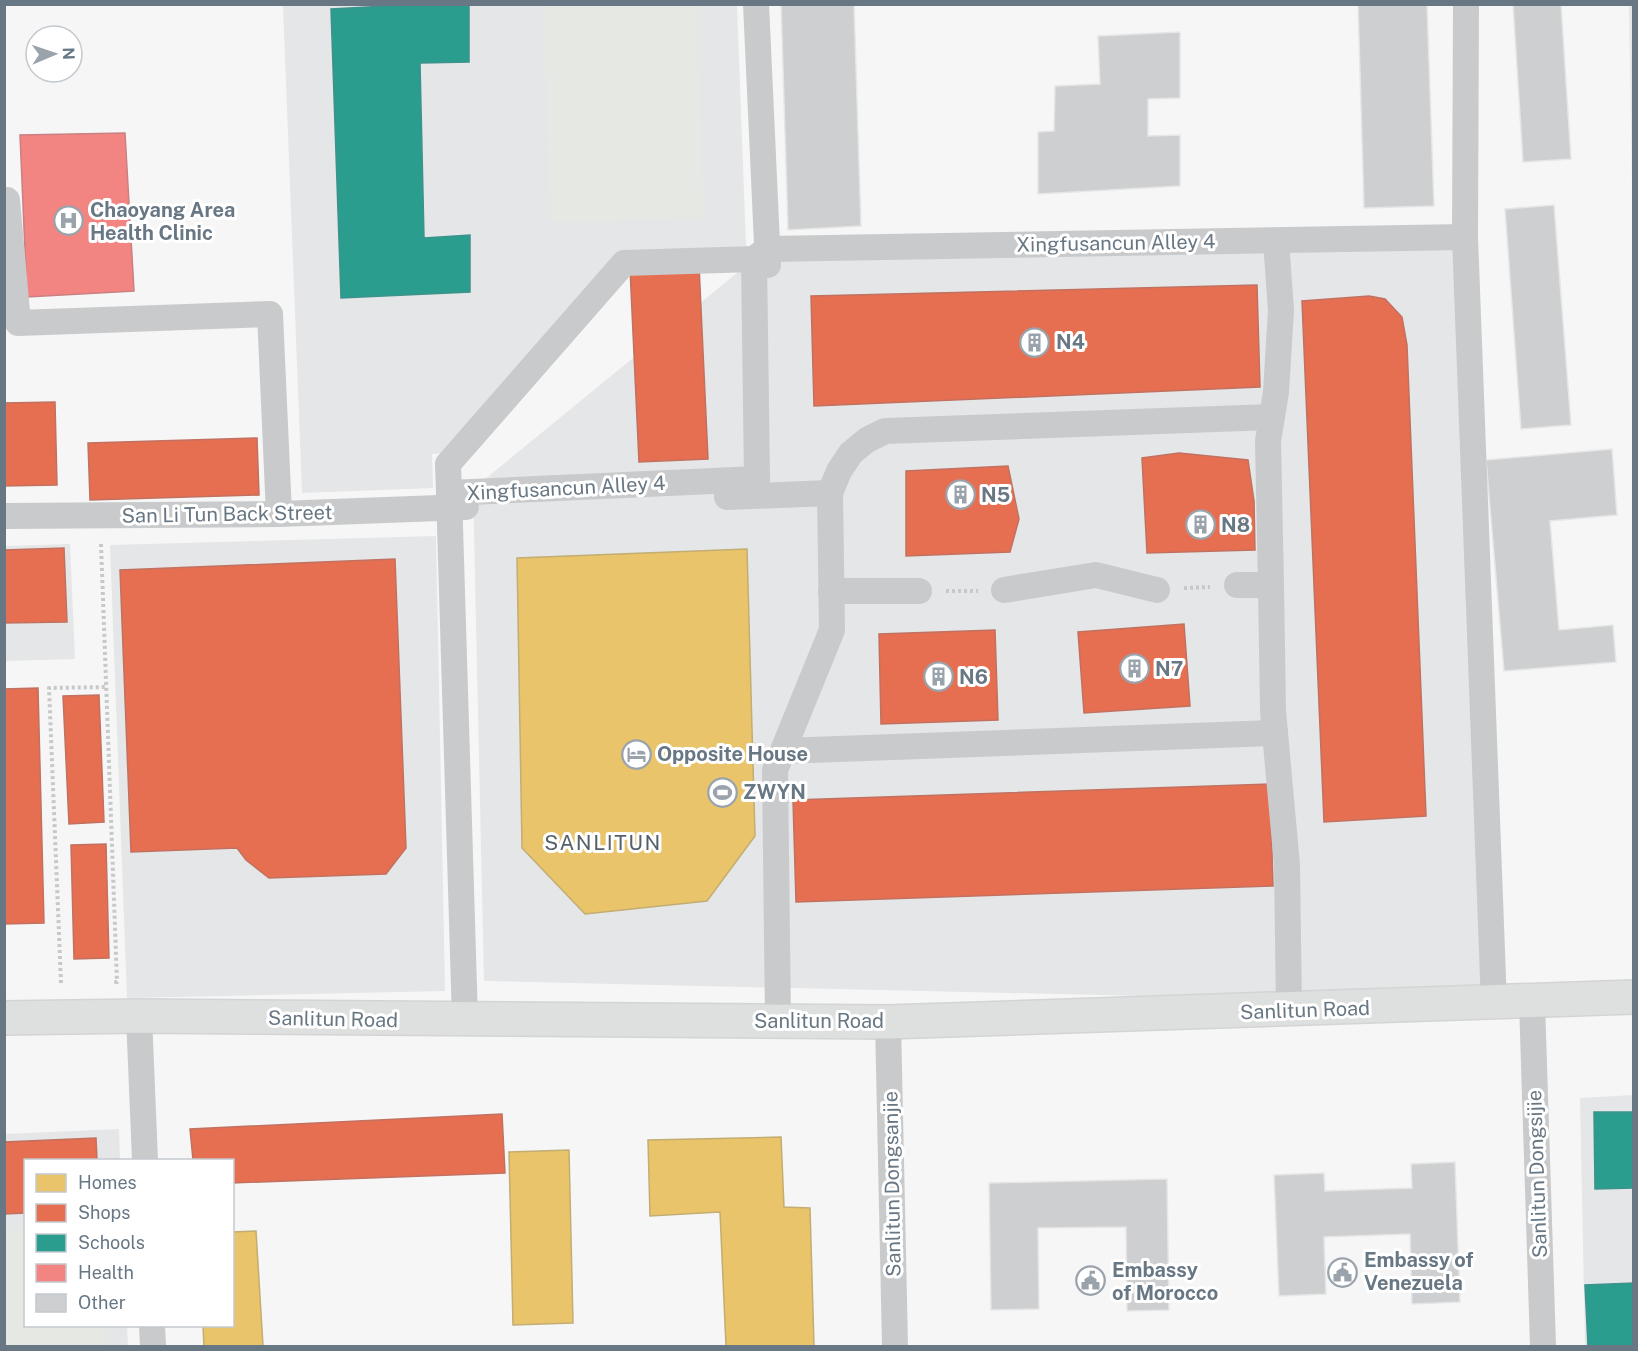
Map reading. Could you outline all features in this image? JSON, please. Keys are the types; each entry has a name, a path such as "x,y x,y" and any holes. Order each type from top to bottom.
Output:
{"street":[{"name":"Xingfusancun Alley 4","path":"465,1020 449,500 757,479 761,254 756,4"},
{"path":"1466,4 1465,237 1494,1004"},
{"path":"4,201 7,200 18,323 270,314 279,514"},
{"name":"Xingfusancun Alley 4","path":"761,254 1465,237"},
{"path":"1276,241 1281,310 1268,441 1275,733 1287,865 1289,1010"},
{"path":"773,495 761,254 624,263 448,464 449,500 773,495 830,493"},
{"path":"778,1021 775,770 832,630 830,493 839,471 851,453 867,440 885,431 1272,417"},
{"name":"San Li Tun Back Street","path":"4,516 279,514 449,500"},
{"path":"1004,590 1096,575 1157,590"},
{"path":"1237,585 1271,585"},
{"path":"831,591 919,591"},
{"path":"783,751 1275,733"},
{"name":"Sanlitun Road","path":"4,1018 139,1016 888,1022 1634,998"},
{"name":"Sanlitun Dongsijie","path":"1532,1002 1542,1347"},
{"path":"139,1016 145,1159"},
{"name":"Sanlitun Dongsanjie","path":"888,1022 895,1347"},
{"path":"152,1327 153,1347"}],"path":[{"path":"100,516 117,982"},
{"path":"1157,590 1237,585"},
{"path":"919,591 1004,590"},
{"path":"61,983 50,688 107,687"}],"shaded area":[{"path":"283,5 737,5 746,246 618,253 451,453 432,454 433,488 302,493"},
{"path":"544,5 697,5 703,218 550,222"},
{"path":"1629,5 1634,5 1633,248"},
{"path":"1465,237 1494,1004 484,981 473,489 754,259"},
{"path":"436,536 445,991 127,998 110,545"},
{"path":"70,544 75,659 5,661 4,546"},
{"path":"1633,1095 1633,1346 1585,1346 1580,1098"},
{"path":"119,1129 120,1159 24,1159 24,1327 127,1327 128,1346 5,1346 4,1134"},
{"path":"24,1230 24,1327 104,1327 105,1346 5,1346 5,1231"}],"building: Homes":[{"name":"Opposite House","path":"747,549 755,836 707,901 585,914 522,848 517,558"},
{"path":"781,1137 784,1207 810,1208 814,1346 726,1346 720,1212 650,1216 648,1140"},
{"path":"569,1150 573,1323 513,1325 509,1152"},
{"path":"256,1231 263,1346 204,1346 203,1327 234,1327 234,1232"}],"building: Shops":[{"path":"699,265 708,459 639,462 630,268"},
{"name":"N4","path":"1257,285 1260,387 814,406 811,296"},
{"path":"1369,296 1385,299 1402,317 1407,345 1426,816 1324,822 1302,301"},
{"path":"55,402 57,485 4,486 4,403"},
{"path":"257,438 259,495 90,500 88,443"},
{"name":"N8","path":"1179,453 1248,460 1254,501 1255,550 1147,553 1142,458"},
{"name":"N5","path":"1008,466 1019,519 1010,552 906,556 906,471"},
{"path":"64,548 67,622 4,623 4,550"},
{"path":"395,559 406,848 386,874 269,878 246,860 237,848 131,852 120,570"},
{"name":"N7","path":"1184,624 1190,706 1084,713 1078,632"},
{"name":"N6","path":"995,630 998,720 881,724 879,634"},
{"path":"38,688 44,923 4,924 4,689"},
{"path":"99,695 104,822 69,824 63,696"},
{"path":"1270,784 1273,886 796,902 793,800"},
{"path":"106,844 109,958 74,959 71,845"},
{"path":"502,1114 505,1173 234,1183 234,1159 193,1159 190,1129"},
{"path":"96,1138 97,1159 24,1159 24,1213 4,1214 4,1142"}],"building: Schools":[{"path":"469,4 469,62 420,63 424,238 470,235 470,292 341,298 331,9"},
{"path":"1594,1112 1634,1112 1634,1188 1595,1189"},
{"path":"1634,1283 1634,1346 1588,1346 1585,1285"}],"building: Health":[{"path":"125,133 134,291 27,297 20,135"}],"building: Other":[{"path":"781,4 854,4 861,226 788,230"},
{"path":"1358,4 1427,4 1434,206 1364,208"},
{"path":"1513,4 1561,4 1571,159 1523,162"},
{"path":"1180,32 1180,98 1148,99 1148,136 1180,135 1180,186 1038,194 1038,132 1054,131 1055,86 1100,84 1098,36"},
{"path":"1554,205 1571,425 1521,429 1505,209"},
{"path":"1612,449 1617,515 1550,521 1559,630 1613,625 1616,662 1504,671 1486,460"},
{"path":"1455,1162 1460,1302 1412,1304 1410,1234 1324,1237 1326,1294 1279,1296 1274,1175 1324,1173 1325,1191 1412,1188 1411,1164"},
{"path":"1167,1179 1169,1310 1127,1311 1126,1227 1038,1228 1039,1309 991,1310 989,1183"}],"place":[{"name":"Chaoyang Area Health Clinic","path":"69,221"},
{"name":"N4","path":"1035,342"},
{"name":"N5","path":"960,495"},
{"name":"N8","path":"1200,525"},
{"name":"N7","path":"1134,669"},
{"name":"N6","path":"938,677"},
{"name":"Opposite House","path":"636,754"},
{"name":"ZWYN","path":"722,792"},
{"name":"Embassy of Venezuela","path":"1343,1272"},
{"name":"Embassy of Morocco","path":"1091,1281"}],"district":[{"name":"SANLITUN","path":"603,843"}]}
